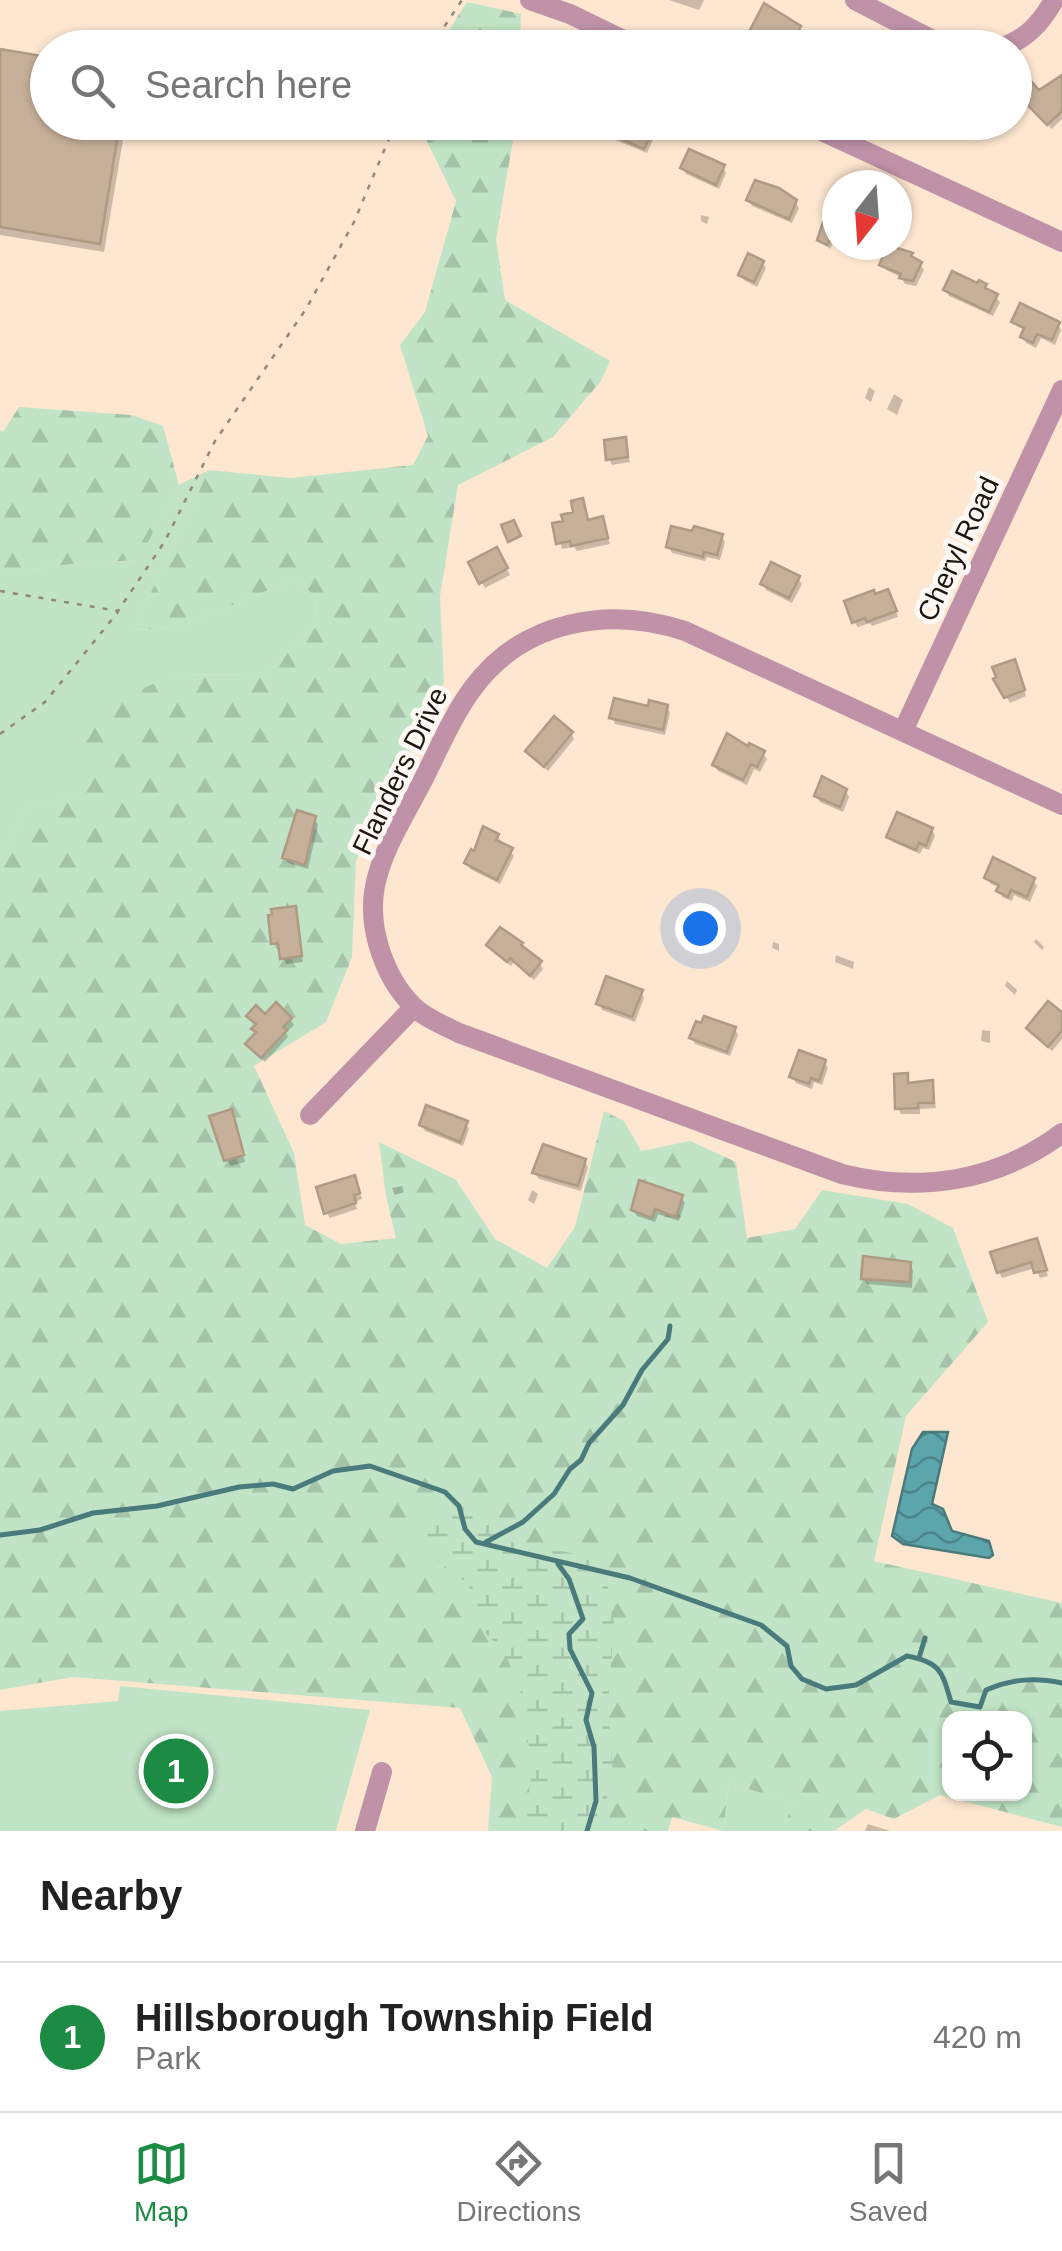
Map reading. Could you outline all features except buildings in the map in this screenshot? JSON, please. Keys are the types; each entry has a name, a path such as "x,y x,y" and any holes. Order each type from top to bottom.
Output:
{"street":[{"path":"535,0 601,30"},
{"path":"855,0 913,30"},
{"path":"1032,30 1054,0"},
{"path":"841,140 1062,242"},
{"name":"Cheryl Road","path":"902,732 1062,390"},
{"name":"Flanders Drive","path":"1062,805 685,631 661,623 606,618 575,622 523,642 474,686 383,861 373,909 384,962 398,987 414,1007 459,1033 842,1174 878,1183 956,1180 1025,1158 1062,1134"},
{"path":"310,1115 414,1007"},
{"path":"365,1831 382,1772"}],"path":[{"path":"442,30 462,0"},
{"path":"0,734 45,702 118,611 165,541 215,441 306,309 354,222 388,140"},
{"path":"0,591 118,611"}],"green space":[{"path":"467,2 521,14 521,30 449,30"},
{"path":"426,140 513,140 496,239 505,300 610,361 601,381 553,437 458,485 440,596 444,682 356,861 352,957 326,1022 254,1066 294,1153 305,1225 341,1244 396,1238 379,1142 456,1180 495,1239 547,1268 575,1227 604,1111 624,1121 641,1151 690,1141 736,1162 747,1238 795,1229 822,1190 908,1204 953,1228 988,1322 906,1416 874,1561 1062,1603 1062,1827 963,1801 1032,1801 1032,1711 942,1711 942,1796 894,1819 866,1809 834,1831 782,1831 793,1803 729,1783 723,1831 672,1817 668,1831 488,1831 492,1777 460,1708 73,1677 0,1690 0,860 27,809 72,796 94,711 175,674 265,675 316,624 315,598 298,578 177,628 133,630 209,470 291,478 413,465 428,436 400,345 425,312 456,201"},
{"path":"19,407 132,415 163,426 179,485 138,560 0,574 0,430 3,432"},
{"path":"209,470 133,630 177,628 298,578 315,598 316,624 265,675 175,674 72,796 27,809 0,860 0,574 137,560 179,485"},
{"path":"462,1493 518,1542 604,1560 614,1625 608,1704 613,1777 598,1831 525,1831 531,1775 525,1703 505,1653 471,1618 469,1585 411,1539"},
{"path":"120,1686 370,1710 336,1831 0,1831 0,1711 118,1701"},
{"path":"729,1783 793,1803 782,1831 723,1831"}],"water":[{"path":"923,1432 948,1432 932,1504 943,1509 952,1531 989,1541 993,1555 989,1558 903,1544 892,1536 912,1449"}],"waterway":[{"path":"486,1542 523,1522 554,1494 570,1469 581,1460 589,1443 623,1405 642,1370 668,1339 670,1326"},
{"path":"0,1535 40,1530 93,1513 157,1506 239,1487 273,1484 293,1489 333,1471 370,1466 445,1492 459,1506 465,1529 476,1542 630,1578 761,1625 787,1646 791,1666 802,1679 826,1689 856,1685 907,1656 927,1661 938,1670 951,1702 980,1707 986,1690 1005,1683 1062,1683"},
{"path":"558,1564 569,1579 583,1619 569,1634 570,1649 592,1693 586,1720 594,1747 596,1801 587,1831"},
{"path":"919,1658 925,1638"}],"place":[{"name":"Hillsborough Township Field","path":"176,1771"}]}
